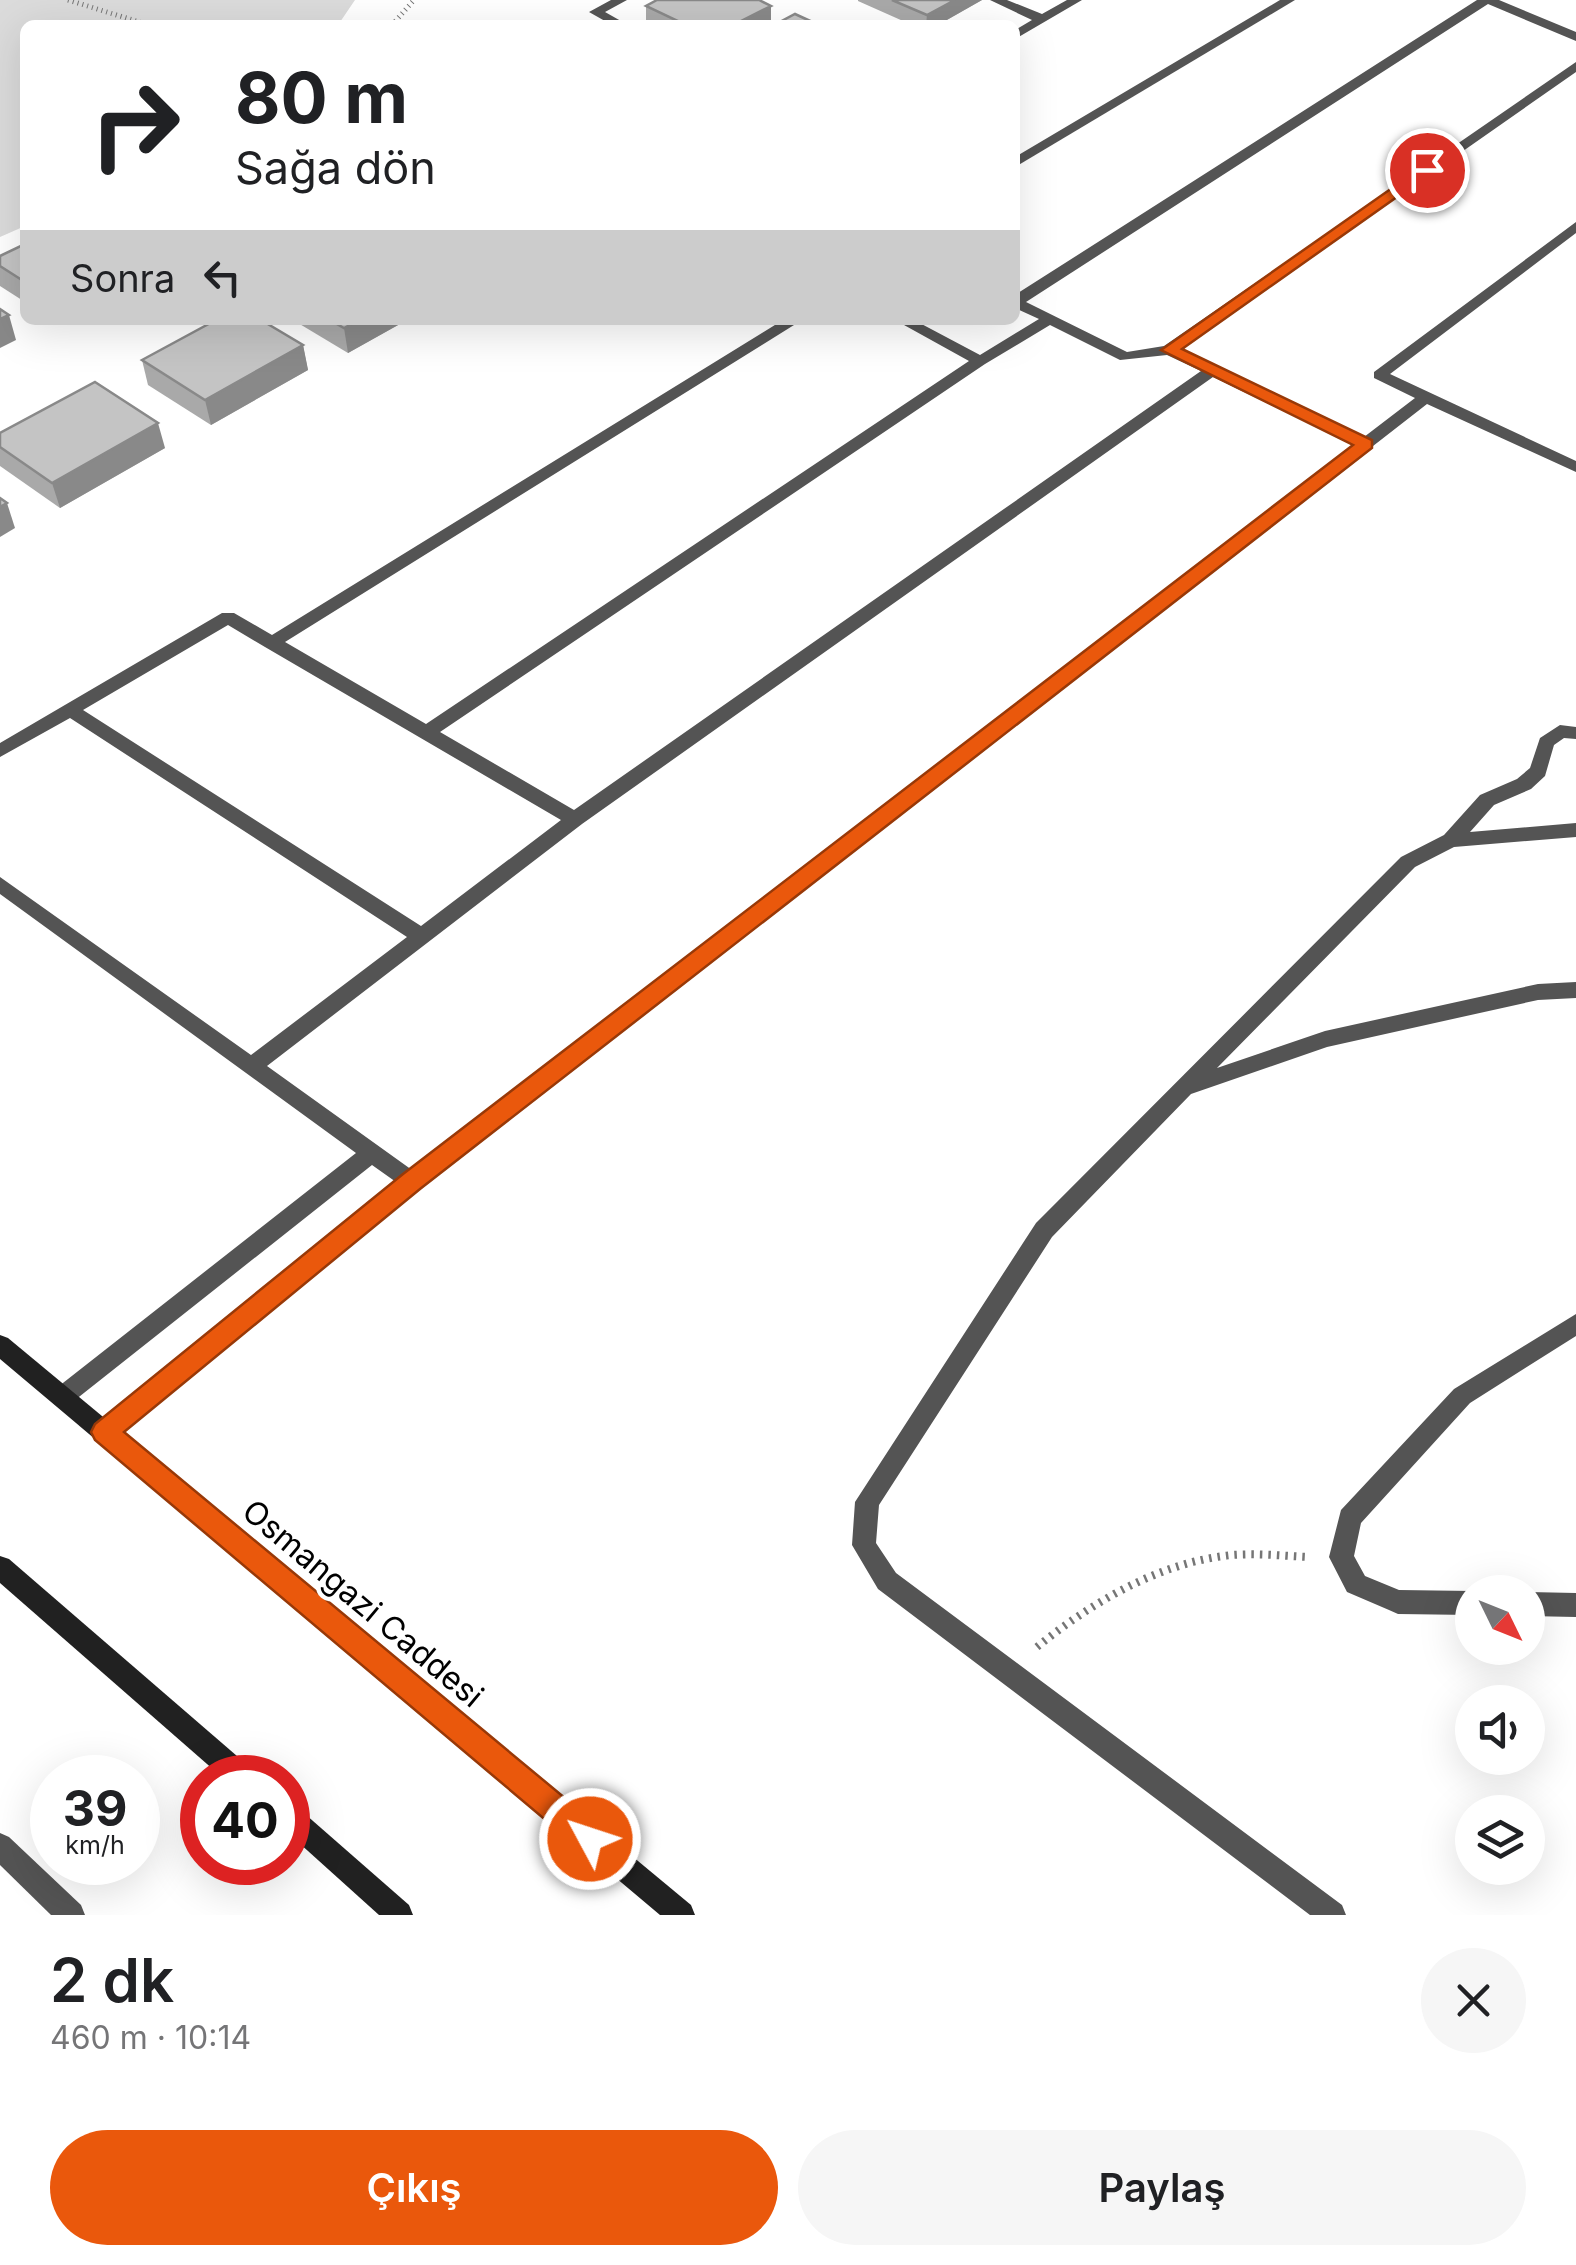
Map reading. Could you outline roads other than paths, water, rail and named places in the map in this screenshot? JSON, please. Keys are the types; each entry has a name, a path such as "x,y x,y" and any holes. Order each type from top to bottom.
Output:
{"street":[{"path":"612,20 595,12 621,0"},
{"path":"996,0 1042,20"},
{"path":"1020,31 1076,0"},
{"path":"1020,159 1289,0"},
{"path":"1020,299 1487,0 1576,37"},
{"path":"1020,304 1126,357 1169,350 1576,66"},
{"path":"1556,80 1576,88"},
{"path":"1576,226 1379,376 1576,466"},
{"path":"426,733 980,360 1050,319"},
{"path":"272,643 786,325"},
{"path":"913,325 980,360"},
{"path":"1169,350 1366,444"},
{"path":"250,1067 576,819 1210,372"},
{"path":"104,1432 412,1182 1426,398"},
{"path":"0,751 228,617 576,819"},
{"path":"70,710 422,937"},
{"path":"1452,840 1486,800 1524,784 1538,770 1546,742 1560,730 1576,733"},
{"path":"1332,1915 887,1580 864,1545 867,1502 1044,1230 1408,862 1452,840 1576,830"},
{"path":"0,884 412,1182"},
{"path":"1184,1088 1326,1039 1538,992 1576,990"},
{"path":"62,1397 370,1154"},
{"path":"1455,1603 1398,1602 1356,1584 1341,1557 1350,1518 1462,1396 1576,1324"},
{"name":"Osmangazi Caddesi","path":"0,1345 682,1915"},
{"path":"0,1567 217,1755"},
{"path":"1545,1604 1576,1605"},
{"path":"310,1836 399,1915"},
{"path":"0,1846 71,1915"}]}
